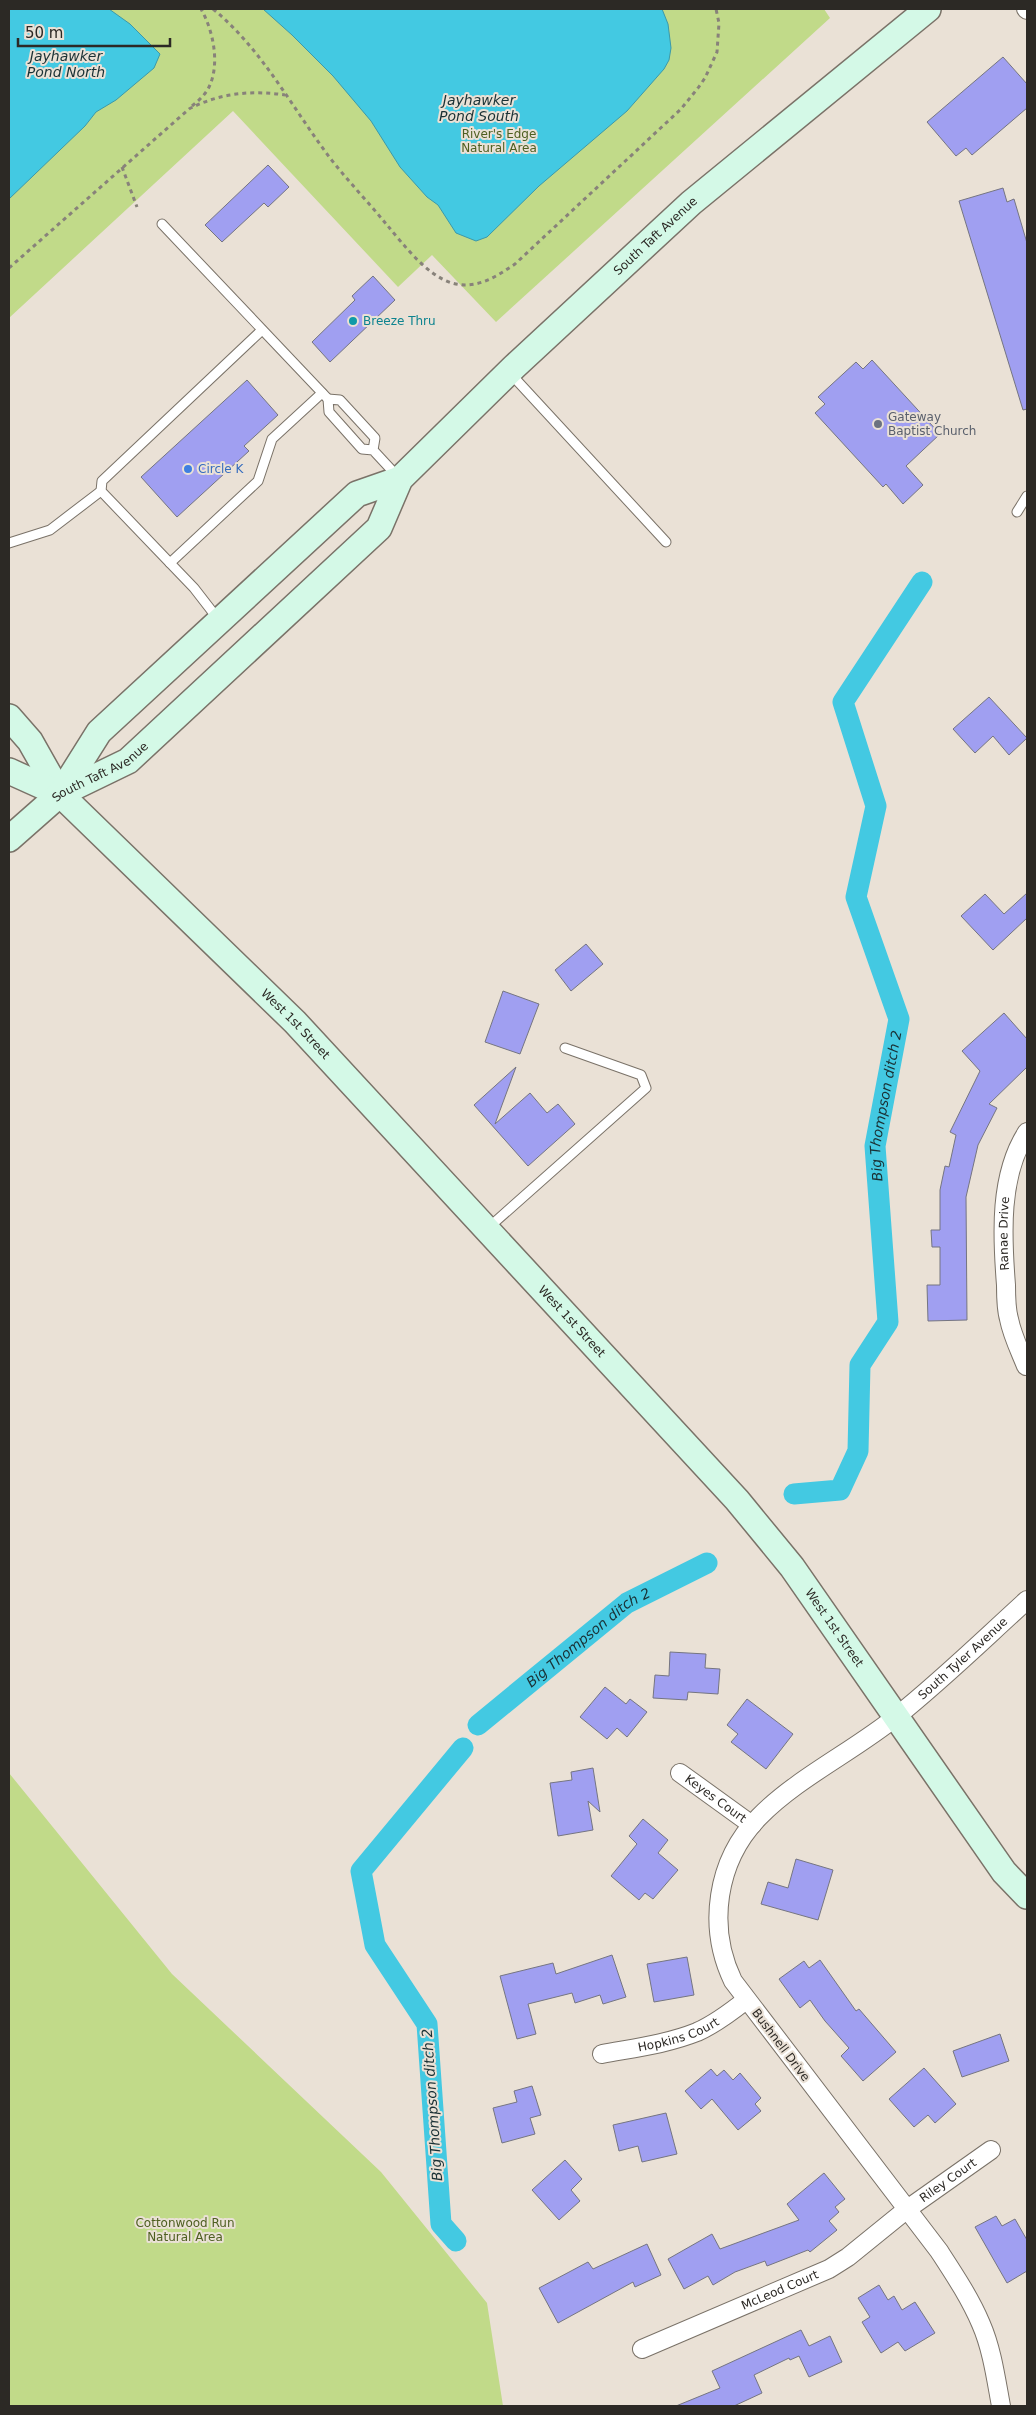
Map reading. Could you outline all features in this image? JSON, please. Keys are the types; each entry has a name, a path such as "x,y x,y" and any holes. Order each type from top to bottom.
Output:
{"main road":[{"name":"South Taft Avenue","path":"60,794 128,761 379,528 400,479 510,372 691,203 928,9"},
{"name":"South Taft Avenue","path":"60,794 99,732 357,494 400,479"},
{"name":"West 1st Street","path":"9,717 30,741 60,794 295,1022 737,1500 792,1567 1004,1872 1027,1896"},
{"name":"West 1st Street","path":"9,771 60,794"},
{"path":"9,839 60,794"}],"street":[{"name":"Ranae Drive","path":"1026,1366 1008,1319 1003,1250 1007,1191 1011,1165 1027,1132"},
{"name":"South Tyler Avenue","path":"897,1716 1027,1600"},
{"name":"Bushnell Drive","path":"897,1716 779,1799 742,1837 723,1877 718,1911 720,1938 725,1965 746,2000 957,2278 982,2325 994,2365 1000,2406"},
{"name":"Keyes Court","path":"680,1773 752,1825"},
{"name":"Hopkins Court","path":"602,2054 661,2043 697,2032 714,2023 746,2000"},
{"name":"Riley Court","path":"906,2210 991,2150"},
{"name":"McLeod Court","path":"642,2349 830,2268 906,2210"}],"lane":[{"path":"162,224 325,396 329,412 362,448 373,450 400,479"},
{"path":"9,543 50,530 101,491 102,481 262,330"},
{"path":"510,372 666,542"},
{"path":"325,396 340,400 375,438 373,450"},
{"path":"170,563 258,481 272,439 325,396"},
{"path":"101,491 194,588 219,621"},
{"path":"1017,512 1027,496"},
{"path":"487,1229 646,1088 641,1075 565,1048"}],"path":[{"path":"9,268 147,144 189,109 208,89 213,74 212,34 201,9"},
{"path":"213,9 231,25 331,159 398,237 428,268 453,283 477,284 494,278 515,264 681,109 705,78 717,52 719,23 716,9"},
{"path":"189,109 210,100 240,93 267,92 285,95"},
{"path":"123,166 137,206"}],"green space":[{"name":"River's Edge Natural Area","path":"9,9 824,9 830,18 496,322 432,255 398,287 233,111 9,318"},
{"name":"Cottonwood Run Natural Area","path":"9,1773 172,1974 381,2172 487,2303 503,2406 9,2406"}],"water":[{"name":"Jayhawker Pond North","path":"9,9 109,9 130,24 160,54 154,68 116,100 96,112 85,126 9,199"},
{"name":"Jayhawker Pond South","path":"263,9 662,9 668,24 671,48 669,60 664,69 627,111 539,186 487,237 476,241 456,233 438,205 427,197 400,167 371,121 333,76"}],"building":[{"path":"1003,57 1027,84 1027,108 972,155 966,148 956,156 927,122"},
{"path":"268,165 289,187 268,207 264,203 222,242 205,225"},
{"path":"1003,188 1007,202 1014,199 1027,243 1027,409 1023,410 959,201"},
{"name":"Breeze Thru","path":"373,276 395,300 330,362 312,342 355,300 352,296"},
{"name":"Gateway Baptist Church","path":"872,360 940,434 906,466 923,485 903,504 886,484 883,487 815,413 825,404 818,397 856,362 863,369"},
{"path":"247,380 278,415 244,446 249,451 177,517 141,477"},
{"path":"989,697 1027,738 1009,755 993,736 975,753 953,729"},
{"path":"1027,893 1027,918 993,950 961,916 985,894 1004,914"},
{"path":"586,944 603,964 571,991 555,970"},
{"path":"503,991 539,1004 520,1054 485,1042"},
{"path":"1004,1013 1027,1039 1027,1067 989,1104 997,1108 978,1145 966,1197 967,1320 928,1321 927,1285 940,1285 940,1247 932,1247 931,1230 940,1230 940,1190 945,1166 949,1167 956,1135 950,1132 980,1071 962,1051"},
{"path":"516,1067 495,1124 530,1093 547,1113 558,1104 575,1124 528,1166 474,1105"},
{"path":"670,1652 706,1654 705,1668 720,1669 718,1694 688,1692 687,1700 653,1698 655,1675 669,1676"},
{"path":"605,1687 626,1704 630,1699 647,1712 627,1737 617,1728 607,1739 580,1717"},
{"path":"747,1699 793,1734 766,1769 731,1742 738,1734 727,1725"},
{"path":"593,1768 600,1812 588,1801 593,1830 558,1836 550,1783 572,1780 571,1772"},
{"path":"643,1819 668,1840 658,1853 678,1870 653,1899 645,1893 639,1900 611,1876 637,1844 629,1836"},
{"path":"796,1859 833,1870 818,1920 761,1904 768,1882 788,1888"},
{"path":"612,1955 626,1997 603,2004 600,1995 575,2003 572,1993 528,2004 536,2034 517,2039 500,1976 553,1963 556,1974"},
{"path":"687,1957 694,1995 654,2002 647,1964"},
{"path":"820,1960 856,2011 859,2009 896,2052 863,2081 841,2056 849,2048 825,2021 810,2000 800,2008 779,1979 804,1961 809,1968"},
{"path":"1000,2034 1009,2061 962,2077 953,2051"},
{"path":"924,2068 956,2104 935,2123 928,2115 914,2127 889,2099"},
{"path":"711,2069 717,2076 724,2070 733,2080 740,2073 761,2098 755,2104 761,2111 738,2130 712,2099 701,2109 685,2091"},
{"path":"532,2086 541,2115 530,2118 535,2134 502,2143 493,2108 517,2102 514,2091"},
{"path":"666,2113 677,2154 642,2162 638,2146 619,2151 613,2125"},
{"path":"565,2160 582,2179 571,2190 580,2201 559,2220 532,2190"},
{"path":"824,2173 845,2199 835,2207 839,2212 829,2221 837,2230 810,2252 808,2250 767,2266 765,2261 735,2272 713,2285 708,2276 684,2289 668,2259 712,2234 720,2249 799,2220 787,2204"},
{"path":"996,2216 1002,2226 1015,2219 1027,2240 1027,2271 1007,2283 975,2227"},
{"path":"647,2244 661,2275 635,2287 633,2282 558,2323 539,2288 588,2262 593,2269"},
{"path":"879,2285 888,2300 894,2296 902,2310 915,2302 935,2333 905,2351 898,2342 881,2353 862,2322 870,2317 858,2298"},
{"path":"801,2330 809,2346 830,2336 842,2362 809,2377 799,2356 790,2360 789,2358 754,2375 762,2393 734,2406 676,2406 720,2388 712,2371"}],"waterway":[{"name":"Big Thompson ditch 2","path":"794,1494 840,1490 858,1451 860,1365 888,1322 875,1146 899,1019 856,897 876,806 843,702 922,582"},
{"name":"Big Thompson ditch 2","path":"478,1725 627,1603 707,1563"},
{"name":"Big Thompson ditch 2","path":"456,2241 441,2224 427,2024 375,1945 361,1871 463,1748"}],"place":[{"name":"Breeze Thru","path":"353,321"},
{"name":"Gateway Baptist Church","path":"878,424"},
{"name":"Circle K","path":"188,469"}]}
